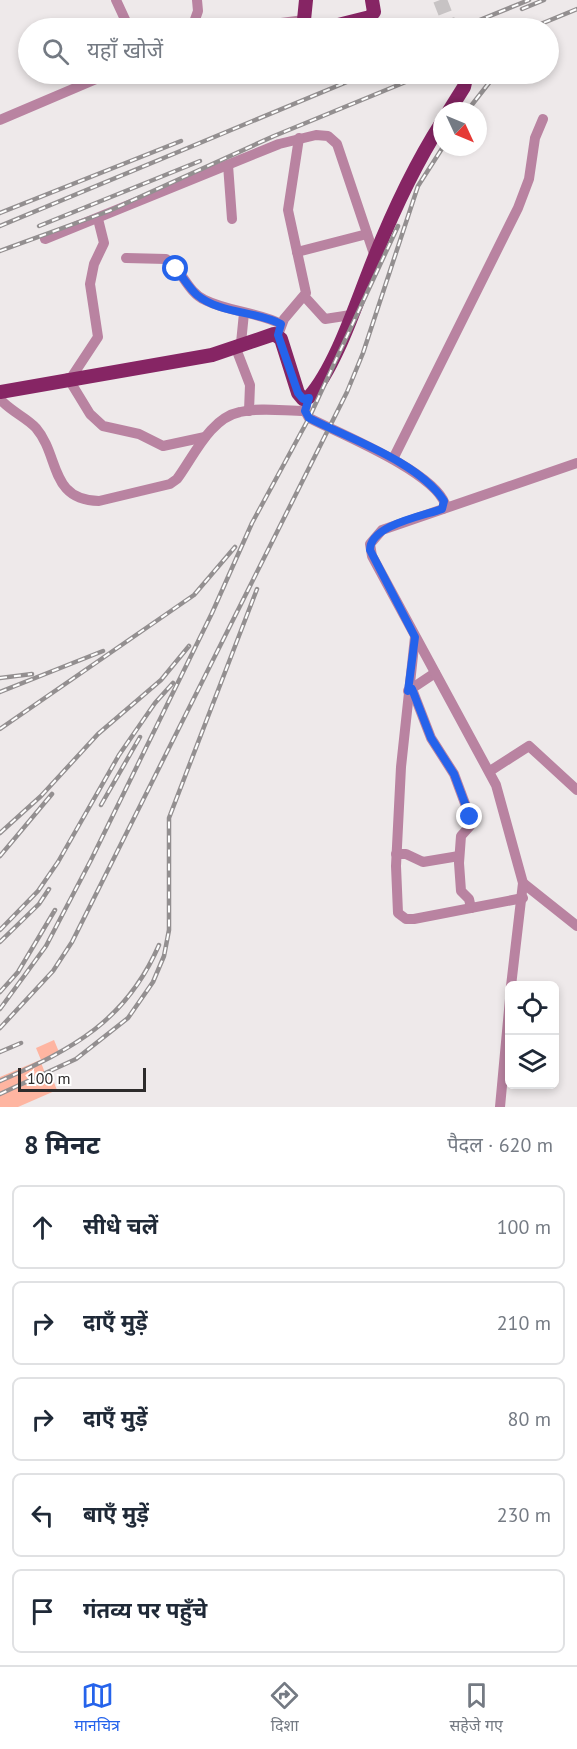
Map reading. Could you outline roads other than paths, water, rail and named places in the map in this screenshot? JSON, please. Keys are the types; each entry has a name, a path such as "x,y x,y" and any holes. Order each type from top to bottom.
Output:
{"main road":[{"path":"306,0 308,18"},
{"path":"366,18 374,12 372,0"},
{"path":"455,102 464,84"},
{"path":"0,392 212,355 279,330 298,393 307,404 325,372 375,257 433,137"}],"street":[{"path":"116,0 124,18"},
{"path":"196,18 198,11 197,0"},
{"path":"0,120 85,84"},
{"path":"393,459 518,208 529,179 535,138 543,119"},
{"path":"45,239 279,144 299,138 322,136 334,139 375,257"},
{"path":"299,138 288,210 305,297 325,319 351,315"},
{"path":"228,165 232,219"},
{"path":"98,219 104,243 94,264 90,292 98,337 70,378 90,414 103,426 139,434 163,446 205,437"},
{"path":"297,252 367,234"},
{"path":"126,258 166,259 195,294 244,313 269,318 279,330 305,297"},
{"path":"244,313 238,345 250,385 249,411"},
{"path":"0,399 39,432 60,483 70,492 88,501 99,501 170,484 177,479 205,437 223,420 239,412 307,404 309,418 393,459 436,490 444,501 442,509"},
{"path":"512,981 523,883 500,796 490,771 372,556 370,544 382,530 577,463"},
{"path":"415,637 396,854 398,913 402,917 414,919 523,898"},
{"path":"410,690 435,674"},
{"path":"410,690 431,738 454,774 470,817 470,826 461,836 459,856 461,891 469,899 471,908"},
{"path":"490,771 529,746 577,790"},
{"path":"396,854 406,854 423,862 459,856"},
{"path":"523,883 577,926"},
{"path":"500,1107 507,1035"}],"tunnel":[{"path":"440,0 447,18"}],"railway":[{"path":"485,18 529,0"},
{"path":"522,9 544,0"},
{"path":"555,18 577,9"},
{"path":"0,226 342,84"},
{"path":"0,251 109,211 274,136 401,84"},
{"path":"474,102 488,84"},
{"path":"0,213 181,141"},
{"path":"0,1028 53,971 72,942 347,392 363,353 418,186 437,156"},
{"path":"39,226 200,161"},
{"path":"0,1009 46,946 91,860 212,613 252,523 309,418 398,226"},
{"path":"0,729 194,595 235,547"},
{"path":"0,1094 76,1059 128,1018 153,982 164,956 169,930 169,818 257,589"},
{"path":"0,833 41,796 98,734 161,680 189,646"},
{"path":"0,692 103,651"},
{"path":"0,678 32,674"},
{"path":"0,930 38,891 58,862 119,755 155,703 173,683"},
{"path":"101,805 140,737"},
{"path":"0,856 52,794"},
{"path":"0,942 39,904 49,889"},
{"path":"0,992 18,972 55,910"},
{"path":"0,1081 51,1057 94,1030 130,994 146,971 159,945"},
{"path":"0,1052 21,1043"}]}
